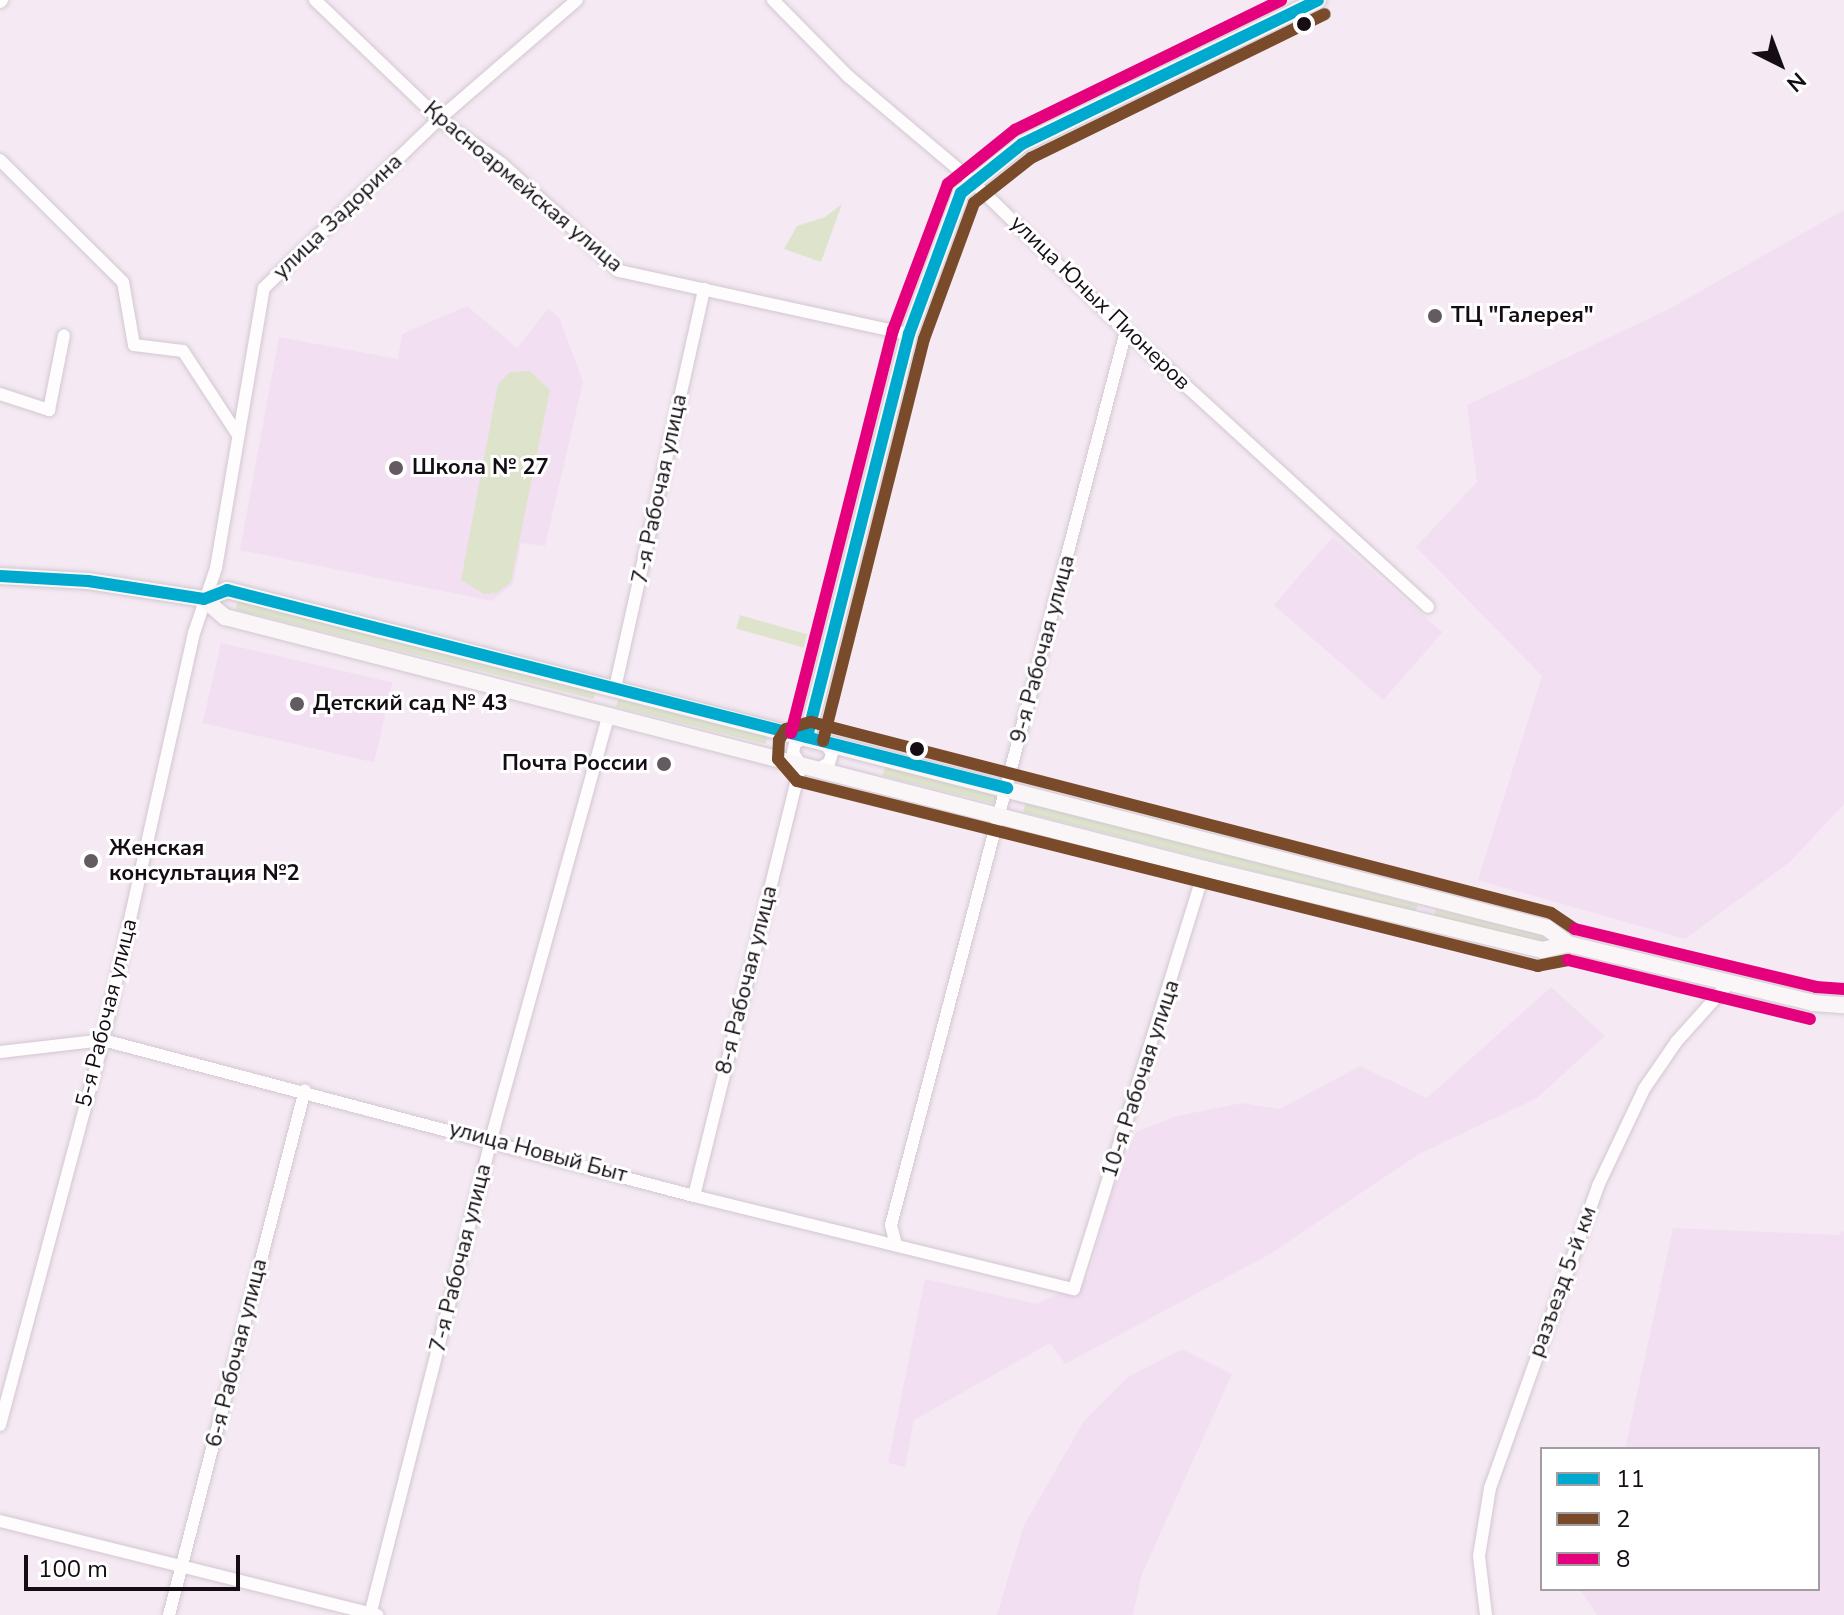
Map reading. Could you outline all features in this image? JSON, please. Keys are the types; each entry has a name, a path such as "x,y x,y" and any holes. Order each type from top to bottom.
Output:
{"street":[{"name":"Красноармейская улица","path":"315,0 439,119 502,164 612,267 909,334"},
{"name":"улица Задорина","path":"204,599 216,568 236,432 264,288 439,119 577,0"},
{"name":"улица Юных Пионеров","path":"773,0 849,77 971,180 1126,331 1428,607"},
{"path":"815,739 909,334 948,218 971,180 1022,144 1318,0"},
{"path":"0,160 123,282 134,345 183,351 236,432"},
{"name":"7-я Рабочая улица","path":"615,688 704,289"},
{"name":"9-я Рабочая улица","path":"896,1245 891,1225 1126,331"},
{"path":"0,394 49,410 64,335"},
{"path":"0,576 88,581 204,599 227,590 1547,928 1568,944 1813,1003 1844,1005"},
{"path":"204,599 225,617 1205,869 1542,950 1568,944"},
{"name":"5-я Рабочая улица","path":"0,1425 103,1040 204,599"},
{"name":"7-я Рабочая улица","path":"373,1614 491,1139 608,717"},
{"path":"809,767 793,753 795,743 815,739"},
{"path":"809,767 829,763 832,753 815,739"},
{"name":"8-я Рабочая улица","path":"694,1196 809,767"},
{"name":"10-я Рабочая улица","path":"1074,1289 1205,869"},
{"name":"разъезд 5-й км","path":"1486,1615 1479,1556 1490,1488 1598,1186 1644,1089 1677,1041 1730,982"},
{"name":"улица Новый Быт","path":"0,1052 103,1040 491,1139 694,1196 1074,1289"},
{"name":"6-я Рабочая улица","path":"169,1615 305,1090"},
{"path":"0,1521 373,1614"}],"shaded area":[{"path":"1844,210 1844,804 1790,862 1685,939 1478,880 1542,676 1416,547 1477,482 1467,405 1669,309"},
{"name":"Школа № 27","path":"467,306 517,348 548,309 559,317 583,382 545,546 521,543 513,584 492,601 240,550 279,337 398,359 402,334"},
{"path":"1333,537 1442,632 1383,700 1274,605"},
{"name":"Детский сад № 43","path":"221,643 392,683 374,762 203,723"},
{"path":"1551,987 1605,1036 1537,1098 1419,1154 1270,1254 1065,1364 1050,1343 914,1420 905,1467 888,1463 925,1279 1037,1304 1088,1279 1109,1202 1136,1132 1177,1116 1242,1103 1280,1109 1360,1066 1427,1098"},
{"path":"1673,1228 1838,1235 1844,1231 1844,1615 1597,1615 1581,1591 1820,1591 1820,1447 1625,1447"},
{"path":"1182,1349 1232,1374 1142,1574 1133,1615 997,1615 1024,1525 1084,1421 1128,1377"}],"green space":[{"path":"842,204 821,262 784,249 797,226 825,217"},
{"path":"530,371 550,390 511,582 497,593 484,594 461,580 498,384 510,372"},
{"path":"238,600 596,689 594,699 236,610"},
{"path":"740,615 807,634 803,648 736,628"},
{"path":"618,699 767,736 765,744 616,707"},
{"path":"885,766 999,794 996,804 883,776"},
{"path":"1026,801 1418,905 1415,912 1023,812"},
{"path":"1436,909 1545,936 1543,944 1434,917"}],"transit line":[{"name":"8","path":"791,733 893,330 948,184 1015,130 1281,0"},
{"name":"11","path":"807,737 909,334 961,193 1022,144 1318,0"},
{"name":"2","path":"823,741 924,339 974,203 1031,158 1325,14"},
{"name":"11","path":"0,576 88,581 204,599 227,590 1007,788"},
{"name":"2","path":"1568,960 1538,966 797,781 778,759 779,740 786,729 811,722 1551,913 1575,929"},
{"name":"8","path":"1575,929 1816,987 1844,989"},
{"name":"8","path":"1568,960 1810,1019"}],"place":[{"name":"ТЦ \"Галерея\"","path":"1435,316"},
{"name":"Школа № 27","path":"396,468"},
{"name":"Детский сад № 43","path":"297,704"},
{"name":"Почта России","path":"664,764"},
{"name":"Женская консультация №2","path":"91,861"}]}
